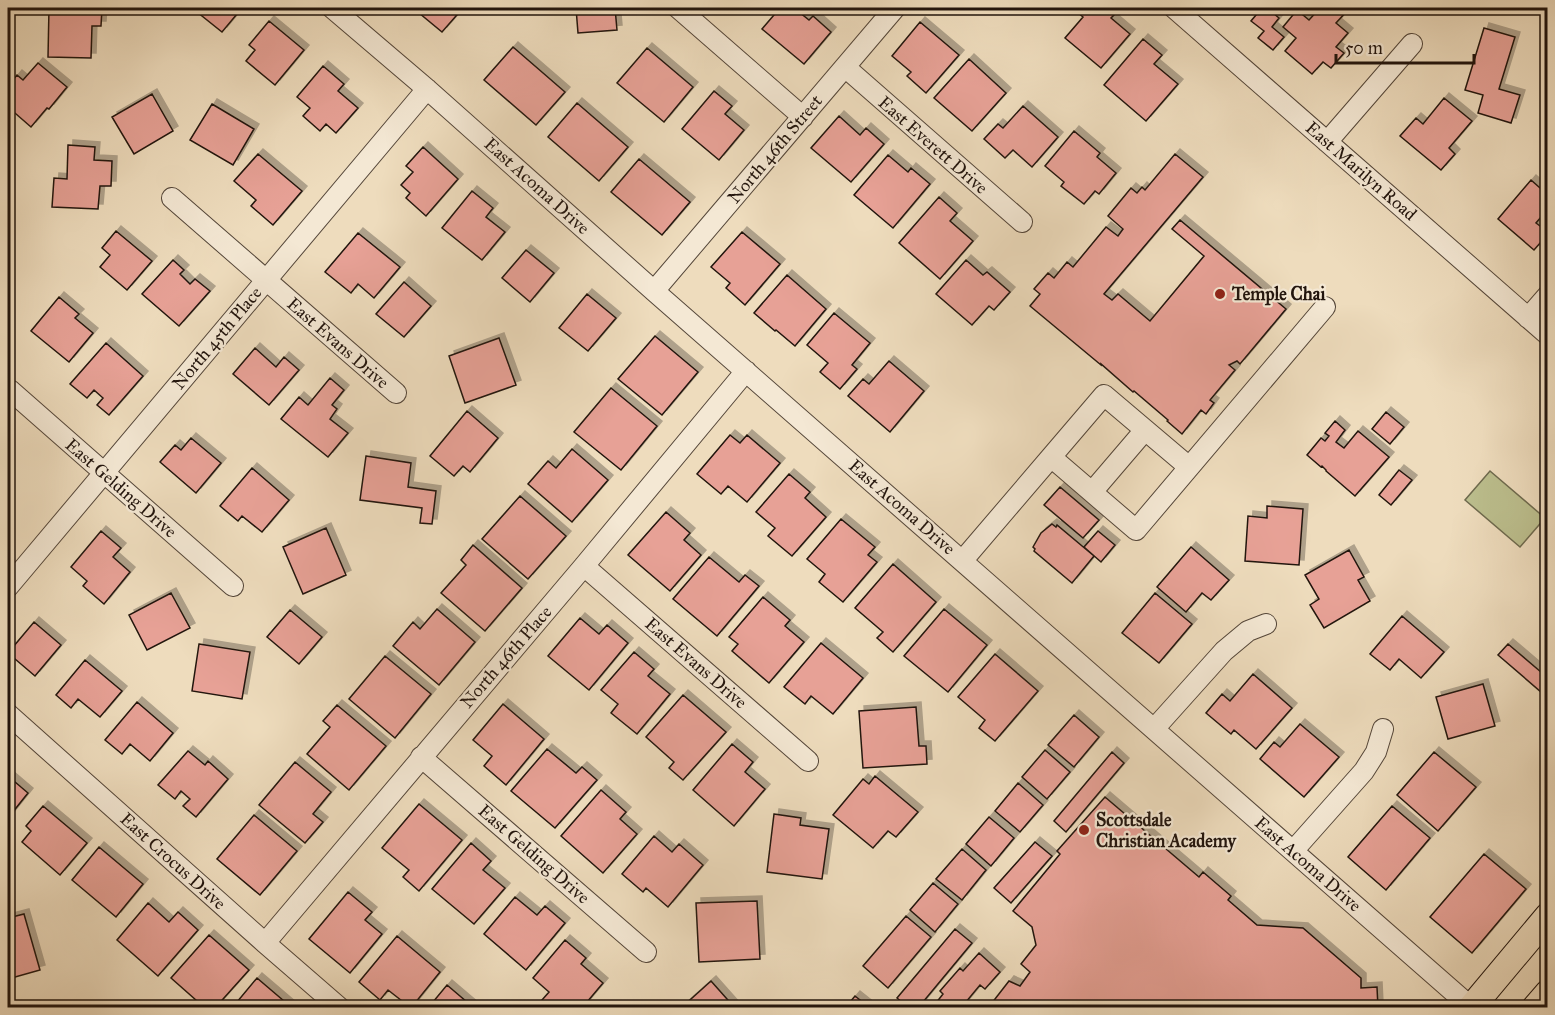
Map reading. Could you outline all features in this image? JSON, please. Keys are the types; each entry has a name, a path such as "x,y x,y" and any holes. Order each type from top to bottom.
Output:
{"main road":[{"path":"1471,1007 1548,916"},
{"path":"1536,1008 1548,993"}],"street":[{"path":"678,8 803,117"},
{"name":"North 46th Street","path":"654,291 895,8"},
{"name":"East Marilyn Road","path":"1174,8 1548,335"},
{"name":"East Acoma Drive","path":"341,10 654,291 1471,1007"},
{"path":"1327,141 1413,44"},
{"name":"East Everett Drive","path":"845,67 1022,222"},
{"name":"North 45th Place","path":"8,587 428,89"},
{"name":"East Evans Drive","path":"172,198 396,393"},
{"path":"1528,318 1548,295"},
{"path":"1051,457 1136,530 1325,307"},
{"name":"North 46th Place","path":"264,943 746,371"},
{"name":"East Gelding Drive","path":"10,390 233,586"},
{"path":"963,560 1104,395 1189,467"},
{"path":"1092,492 1145,430"},
{"name":"East Evans Drive","path":"584,566 808,761"},
{"path":"1155,729 1224,651 1248,631 1266,624"},
{"name":"East Crocus Drive","path":"8,714 340,1008"},
{"path":"1293,851 1364,771 1376,752 1383,729"},
{"name":"East Gelding Drive","path":"421,757 646,952"}],"green space":[{"path":"1490,471 1545,518 1520,547 1465,500"}],"building":[{"path":"49,8 102,8 101,26 92,26 91,58 48,57"},
{"path":"192,8 242,8 222,32"},
{"path":"413,8 463,8 442,32"},
{"path":"576,8 615,8 617,30 578,33"},
{"path":"780,8 794,8 809,20 813,16 831,32 804,64 762,29"},
{"path":"1081,8 1107,8 1115,14 1111,18 1130,34 1101,68 1065,38 1083,17 1077,12"},
{"path":"1262,8 1267,8 1279,18 1272,27 1284,37 1273,50 1258,38 1264,31 1251,21"},
{"path":"1320,8 1343,8 1347,11 1336,23 1348,33 1336,47 1344,53 1331,68 1323,62 1312,74 1285,51 1296,38 1283,27 1297,10 1309,20"},
{"path":"269,21 304,50 275,85 246,61 255,50 249,45"},
{"path":"920,22 959,55 926,93 907,76 911,72 892,56"},
{"path":"1484,28 1515,37 1499,89 1520,95 1511,123 1478,113 1483,95 1465,90"},
{"path":"1143,39 1162,55 1154,64 1178,84 1146,121 1104,85"},
{"path":"513,47 565,92 536,125 484,80"},
{"path":"647,48 693,87 664,122 617,83"},
{"path":"969,59 1006,93 972,131 934,98"},
{"path":"38,63 67,87 31,127 8,107 8,86 17,75 23,80"},
{"path":"323,66 344,84 338,91 358,108 336,133 326,124 320,131 303,116 310,108 297,97"},
{"path":"714,91 732,106 725,114 744,130 719,160 682,129"},
{"path":"152,94 173,131 134,154 112,117"},
{"path":"1444,98 1472,121 1449,148 1455,154 1441,170 1400,136 1416,118 1423,124"},
{"path":"577,103 628,147 599,181 548,137"},
{"path":"212,104 254,129 233,165 190,140"},
{"path":"1023,106 1058,137 1032,167 1013,150 1005,158 984,139 998,124 1003,128"},
{"path":"839,116 860,135 866,128 884,144 851,182 811,148"},
{"path":"1074,131 1100,153 1097,157 1116,173 1099,194 1095,191 1084,204 1061,186 1064,182 1045,166"},
{"path":"68,145 95,147 94,160 112,161 111,186 100,186 98,209 52,207 54,178 67,179"},
{"path":"423,147 458,179 426,216 406,198 410,193 401,185 413,172 406,166"},
{"path":"258,154 302,191 273,225 251,206 256,200 234,181"},
{"name":"Temple Chai","path":"1175,154 1203,177 1104,294 1112,300 1118,294 1150,321 1204,256 1172,229 1180,220 1286,309 1240,364 1237,361 1229,365 1235,370 1210,400 1214,403 1206,414 1201,410 1182,434 1134,391 1030,306 1040,294 1034,289 1048,273 1054,278 1067,262 1073,267 1106,227 1118,236 1123,229 1108,216 1131,188 1137,193 1142,187 1145,190"},
{"path":"888,155 908,172 911,168 930,184 893,228 854,195"},
{"path":"639,159 690,202 662,235 611,192"},
{"path":"1531,180 1548,195 1548,209 1536,223 1548,234 1534,250 1498,219"},
{"path":"472,191 493,208 486,217 505,232 482,260 442,228"},
{"path":"939,197 957,213 950,221 973,241 940,279 899,243"},
{"path":"116,231 152,261 127,290 100,267 110,255 102,248"},
{"path":"742,232 780,264 745,305 726,288 730,283 711,267"},
{"path":"358,233 400,267 374,298 358,284 351,293 325,272"},
{"path":"526,250 554,273 530,302 502,278"},
{"path":"173,260 184,270 180,274 190,284 195,279 210,291 179,326 142,294"},
{"path":"966,260 983,275 987,272 1010,292 994,310 989,306 972,325 936,294"},
{"path":"787,275 826,309 795,346 754,313"},
{"path":"404,282 431,306 404,337 376,314"},
{"path":"587,294 616,318 588,351 559,328"},
{"path":"59,297 79,314 75,318 93,333 69,362 31,331"},
{"path":"834,313 870,343 852,365 857,369 840,389 820,372 828,363 807,345"},
{"path":"655,336 698,372 662,415 618,379"},
{"path":"499,338 516,385 465,403 449,356"},
{"path":"106,343 143,376 109,415 97,405 103,398 94,390 87,398 70,384"},
{"path":"255,348 276,367 284,357 299,370 269,405 233,374"},
{"path":"889,361 924,391 890,432 848,396 863,379 869,384"},
{"path":"330,378 344,390 332,405 337,409 330,419 348,433 328,457 281,419 299,397 308,405"},
{"path":"611,388 657,426 621,470 574,432"},
{"path":"467,411 498,438 470,472 463,466 454,476 430,456"},
{"path":"1386,412 1404,427 1390,444 1372,429"},
{"path":"1335,421 1345,430 1336,442 1344,448 1358,431 1389,457 1355,496 1307,455 1321,438 1325,441 1329,436 1325,433"},
{"path":"730,435 740,443 747,435 780,463 747,502 728,486 721,494 697,474"},
{"path":"191,438 221,463 196,493 160,462 175,445 181,450"},
{"path":"572,449 608,480 572,522 528,484 548,461 556,468"},
{"path":"366,456 411,463 408,487 436,491 432,524 420,523 422,508 360,500"},
{"path":"252,468 289,500 262,532 242,516 238,521 220,506"},
{"path":"1399,470 1412,480 1391,505 1379,495"},
{"path":"789,474 810,492 805,498 826,517 792,556 768,536 775,528 756,512"},
{"path":"1060,487 1099,520 1083,538 1044,505"},
{"path":"520,496 566,536 528,579 482,539"},
{"path":"1267,506 1303,509 1299,565 1245,561 1248,516 1267,518"},
{"path":"666,512 690,533 684,540 701,555 670,591 628,555"},
{"path":"841,519 875,547 868,555 877,562 843,602 819,582 825,574 807,559"},
{"path":"1052,524 1056,527 1057,525 1094,556 1072,583 1034,551 1033,547 1041,533"},
{"path":"326,528 346,575 303,594 283,547"},
{"path":"101,531 121,548 113,557 130,572 104,604 83,586 87,581 71,567"},
{"path":"1098,531 1115,545 1101,562 1084,547"},
{"path":"473,545 522,588 485,631 441,593 466,565 461,560"},
{"path":"1191,547 1229,580 1211,600 1202,593 1186,612 1157,587"},
{"path":"1349,550 1364,577 1358,580 1370,601 1324,628 1310,605 1319,599 1305,575"},
{"path":"709,557 739,582 745,575 759,586 717,636 673,599"},
{"path":"893,564 936,602 893,652 877,638 883,632 855,608"},
{"path":"171,593 190,628 147,650 129,615"},
{"path":"1155,593 1192,624 1159,663 1122,633"},
{"path":"763,597 790,620 785,626 804,642 769,683 732,651 738,644 729,637"},
{"path":"437,609 475,642 439,685 393,646 413,622 420,629"},
{"path":"944,609 987,645 948,692 904,656"},
{"path":"290,610 322,637 299,664 267,637"},
{"path":"1402,616 1444,652 1421,678 1399,659 1390,670 1370,654"},
{"path":"580,618 599,634 607,625 628,643 589,690 548,656"},
{"path":"34,622 61,645 35,676 8,653"},
{"path":"821,643 863,678 833,714 811,696 805,704 784,687"},
{"path":"199,644 250,652 242,699 192,691"},
{"path":"1508,644 1548,678 1548,698 1498,655"},
{"path":"634,652 654,669 648,676 670,694 637,734 611,713 618,704 601,690"},
{"path":"995,654 1038,691 995,741 979,728 985,720 958,697"},
{"path":"385,656 431,694 395,738 349,699"},
{"path":"85,660 122,691 100,717 78,699 71,708 56,695"},
{"path":"1253,674 1292,708 1256,749 1234,730 1231,734 1206,713 1222,694 1230,701"},
{"path":"1483,684 1495,726 1448,739 1436,697"},
{"path":"683,695 726,732 683,780 669,768 674,762 646,737"},
{"path":"137,702 173,733 150,761 130,744 122,754 105,740"},
{"path":"503,704 544,739 506,785 484,766 492,756 473,740"},
{"path":"337,705 386,746 349,790 307,754 330,727 323,721"},
{"path":"916,707 919,746 926,746 927,764 863,768 859,711"},
{"path":"1074,715 1099,737 1074,767 1048,745"},
{"path":"1300,724 1339,757 1304,797 1260,759 1274,742 1280,747"},
{"path":"732,744 753,762 745,772 765,789 734,826 693,790"},
{"path":"547,749 576,773 582,767 597,780 555,828 511,791"},
{"path":"1045,750 1070,772 1047,799 1022,777"},
{"path":"188,751 205,765 208,761 228,779 196,817 183,806 190,799 181,791 175,799 158,785"},
{"path":"1112,752 1124,763 1066,832 1054,821"},
{"path":"1434,752 1476,787 1438,831 1397,795"},
{"path":"295,762 331,792 313,814 323,822 305,843 259,805"},
{"path":"8,776 28,793 8,818"},
{"path":"875,776 918,812 896,837 888,831 873,848 833,815 863,779 869,784"},
{"path":"1018,783 1043,805 1020,832 995,811"},
{"path":"601,790 626,812 620,819 637,834 603,873 561,836"},
{"path":"1105,797 1199,877 1203,872 1231,896 1228,900 1257,925 1303,928 1361,978 1361,988 1377,987 1378,1008 988,1008 1009,981 1020,986 1030,972 1021,964 1036,945 1032,927 1013,911 1060,854 1057,851"},
{"path":"419,804 462,840 419,891 403,877 409,870 382,848"},
{"path":"43,806 87,843 60,875 22,842 31,831 26,826"},
{"path":"1392,806 1430,838 1386,890 1348,857"},
{"path":"774,814 801,818 800,825 829,829 822,879 767,872"},
{"path":"254,815 297,851 260,895 217,859"},
{"path":"989,817 1014,838 991,866 966,844"},
{"path":"654,836 672,852 679,844 703,865 668,907 646,888 643,892 622,874"},
{"path":"1035,842 1052,856 1011,903 994,888"},
{"path":"471,843 491,861 483,870 505,888 474,924 432,889"},
{"path":"99,847 143,884 116,917 72,880"},
{"path":"962,849 986,870 962,900 936,879"},
{"path":"1484,854 1526,889 1472,953 1430,917"},
{"path":"933,883 958,904 935,932 910,910"},
{"path":"348,892 372,912 365,920 382,934 350,973 309,939"},
{"path":"515,897 537,915 545,906 565,923 526,970 484,934"},
{"path":"757,901 760,959 699,962 696,903"},
{"path":"148,903 169,922 178,912 198,930 158,976 117,940"},
{"path":"24,914 40,970 8,979 8,918"},
{"path":"906,916 931,937 888,988 863,966"},
{"path":"955,929 972,943 918,1008 909,1008 897,998"},
{"path":"209,935 249,970 215,1008 205,1008 171,978"},
{"path":"397,936 440,972 411,1008 388,990 380,1000 359,982"},
{"path":"565,940 586,958 581,964 603,983 582,1008 550,1008 542,1000 549,992 533,978"},
{"path":"979,953 1000,972 985,989 980,985 961,1008 932,1008 943,994 940,991 960,968 963,971"},
{"path":"257,978 291,1007 232,1008"},
{"path":"711,981 735,1008 681,1008"},
{"path":"447,985 474,1008 428,1008"},
{"path":"855,996 870,1008 845,1008"}],"place":[{"name":"Temple Chai","path":"1220,294"},
{"name":"Scottsdale Christian Academy","path":"1084,830"}]}
